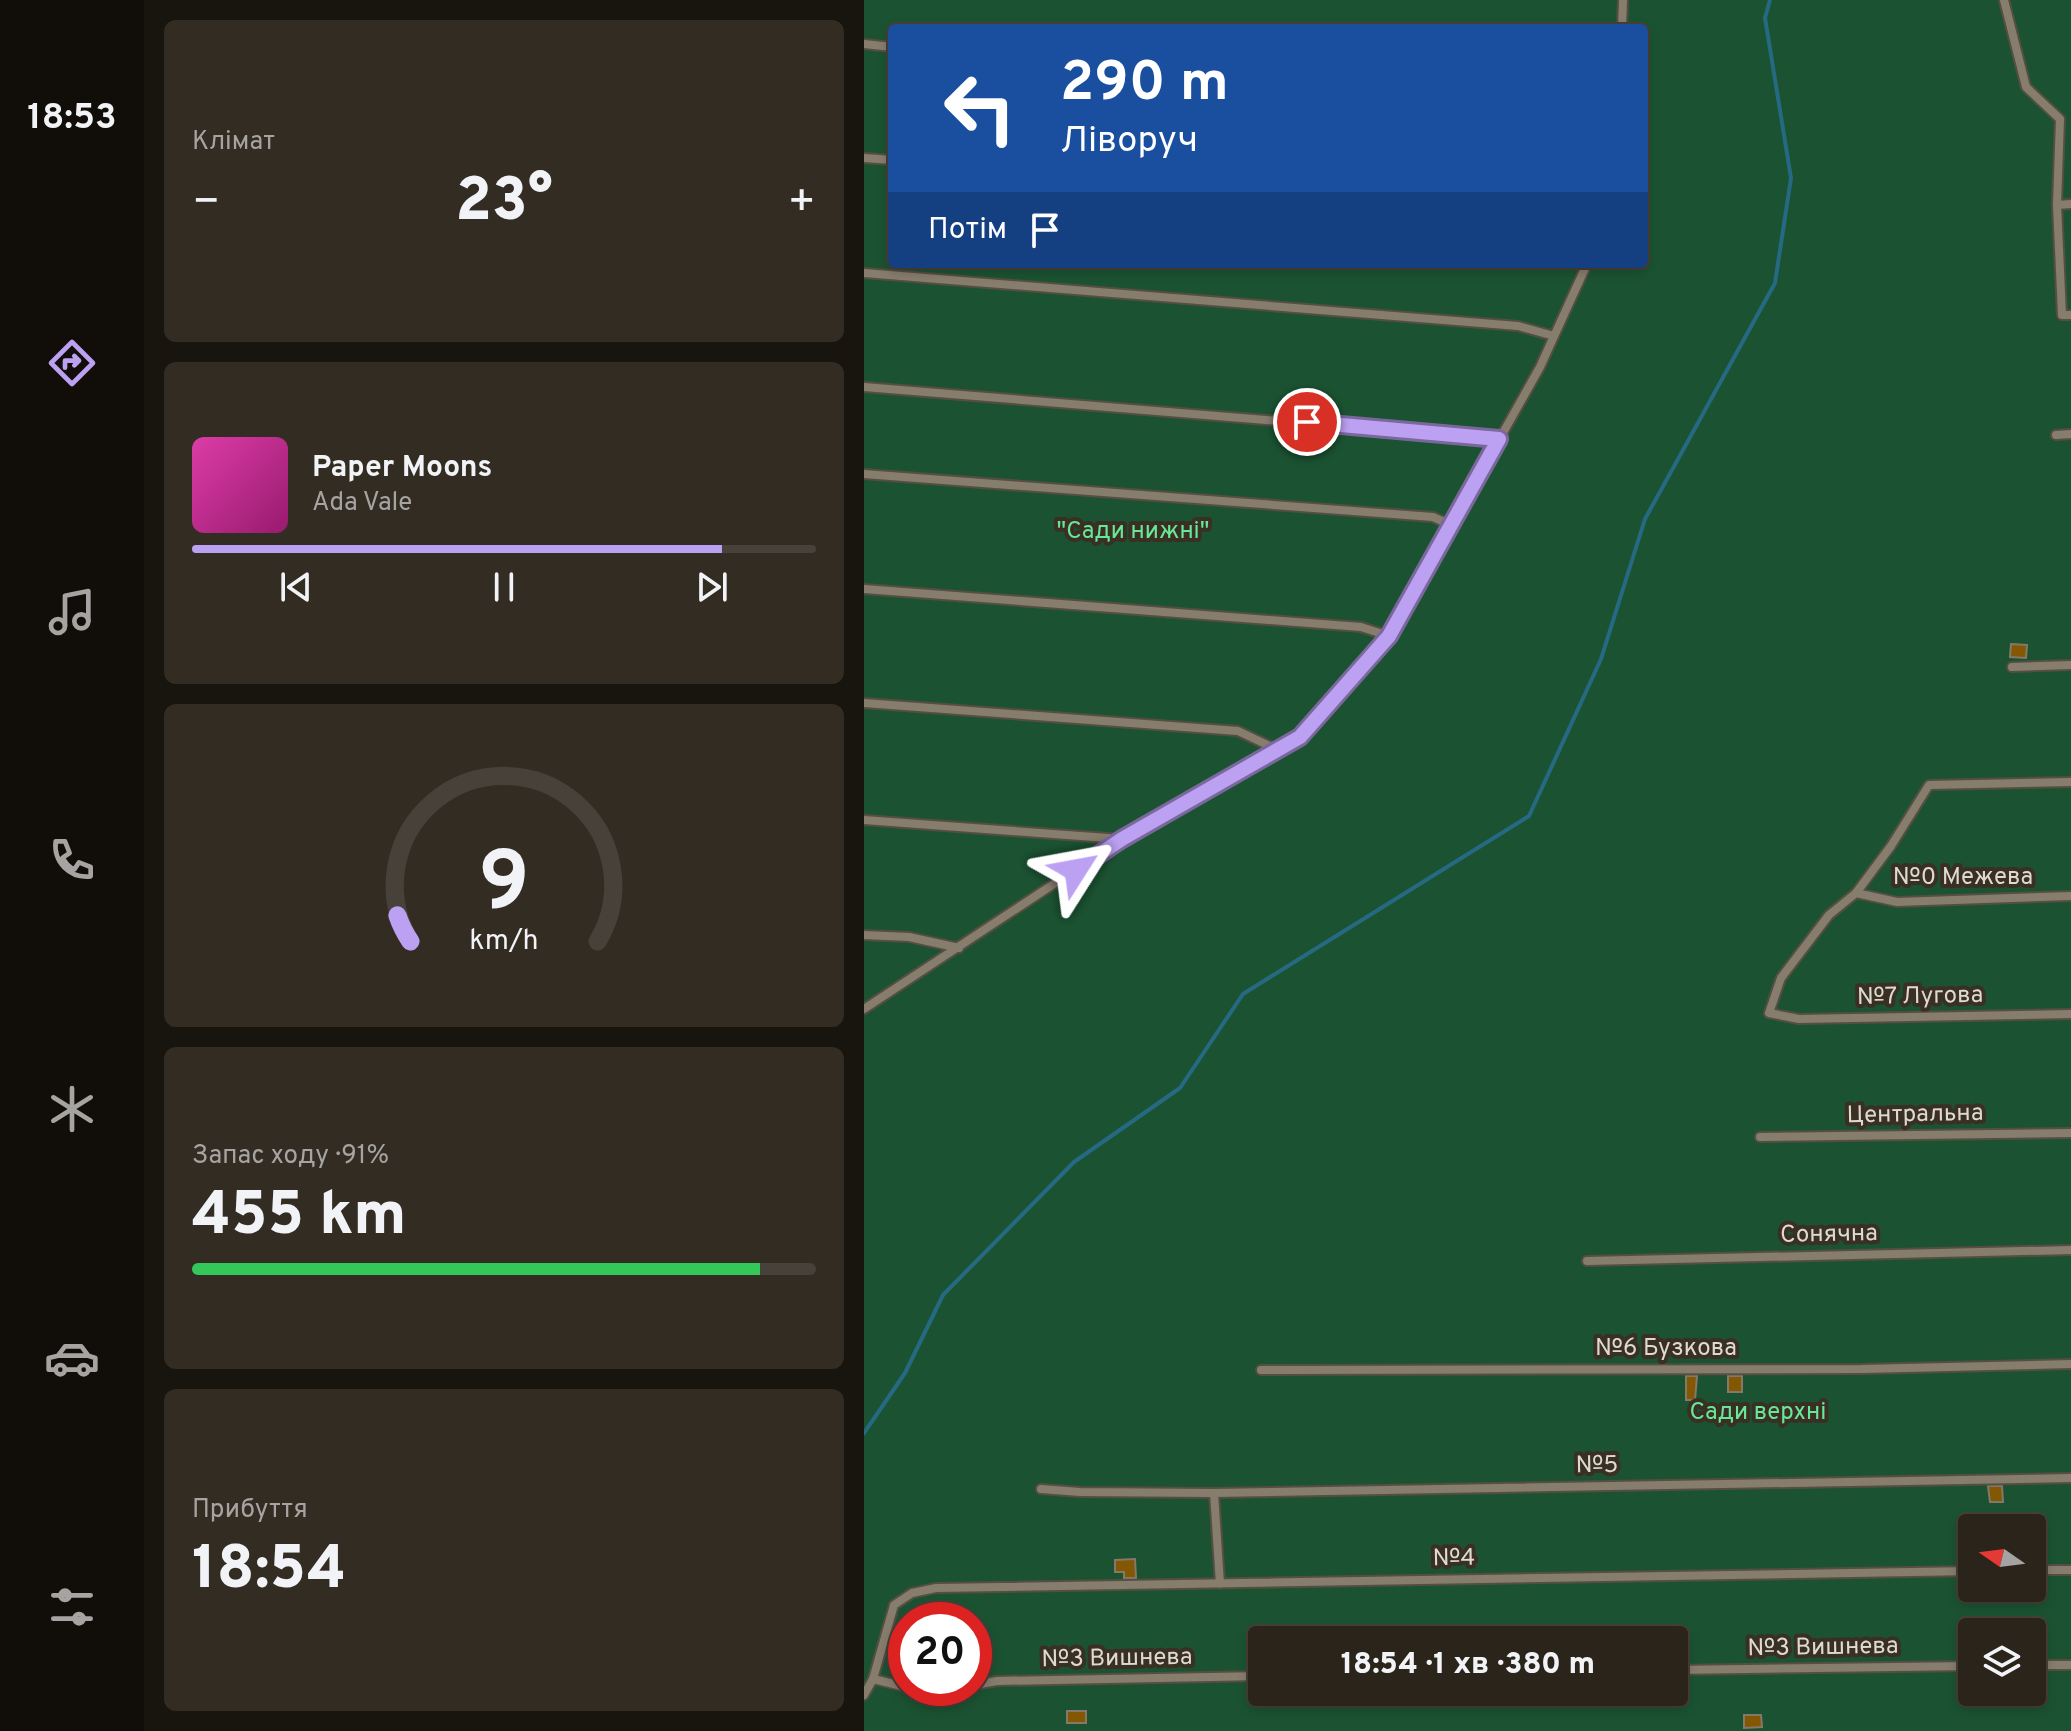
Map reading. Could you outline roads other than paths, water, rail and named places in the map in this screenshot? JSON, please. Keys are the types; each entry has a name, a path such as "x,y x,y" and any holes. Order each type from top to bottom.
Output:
{"lane":[{"path":"1622,24 1623,0"},
{"path":"2004,0 2026,87 2060,119 2057,205 2066,315"},
{"path":"864,44 888,47"},
{"path":"864,158 888,160"},
{"path":"2057,205 2071,204"},
{"path":"864,1009 1122,839 1300,737 1389,636 1554,336 1585,268"},
{"path":"864,273 1518,326 1554,336"},
{"path":"864,387 1499,439"},
{"path":"2056,435 2071,434"},
{"path":"864,474 1433,517 1451,525"},
{"path":"864,589 1361,627 1389,636"},
{"path":"2012,667 2071,665"},
{"path":"864,703 1238,731 1278,750"},
{"path":"1856,893 1891,846 1929,785 2071,782"},
{"path":"864,820 1122,839"},
{"name":"№0 Межева","path":"1856,893 1897,902 2071,896"},
{"name":"№7 Лугова","path":"1856,893 1829,915 1781,978 1769,1013 1799,1019 2071,1014"},
{"path":"864,935 909,937 959,948"},
{"name":"Центральна","path":"1760,1137 2071,1133"},
{"name":"Сонячна","path":"1587,1261 2071,1250"},
{"name":"№6 Бузкова","path":"1261,1370 1845,1369 2071,1364"},
{"name":"№5","path":"1041,1489 1214,1493 2071,1478"},
{"path":"1214,1493 1220,1584"},
{"path":"2046,1570 2071,1570"},
{"name":"№4","path":"873,1679 894,1605 912,1593 936,1588 1958,1571"},
{"path":"2046,1665 2071,1665"},
{"name":"№3 Вишнева","path":"1688,1670 1958,1666"},
{"name":"№3 Вишнева","path":"992,1682 1248,1676"},
{"path":"864,1695 873,1679 888,1683"}],"waterway":[{"path":"864,1433 905,1373 943,1295 1074,1162 1180,1088 1243,994 1529,816 1601,659 1645,519 1775,283 1791,178 1765,18 1770,0"}],"park label":[{"name":"\"Сади нижні\"","path":"1133,532"},
{"name":"Сади верхні","path":"1758,1413"}]}
